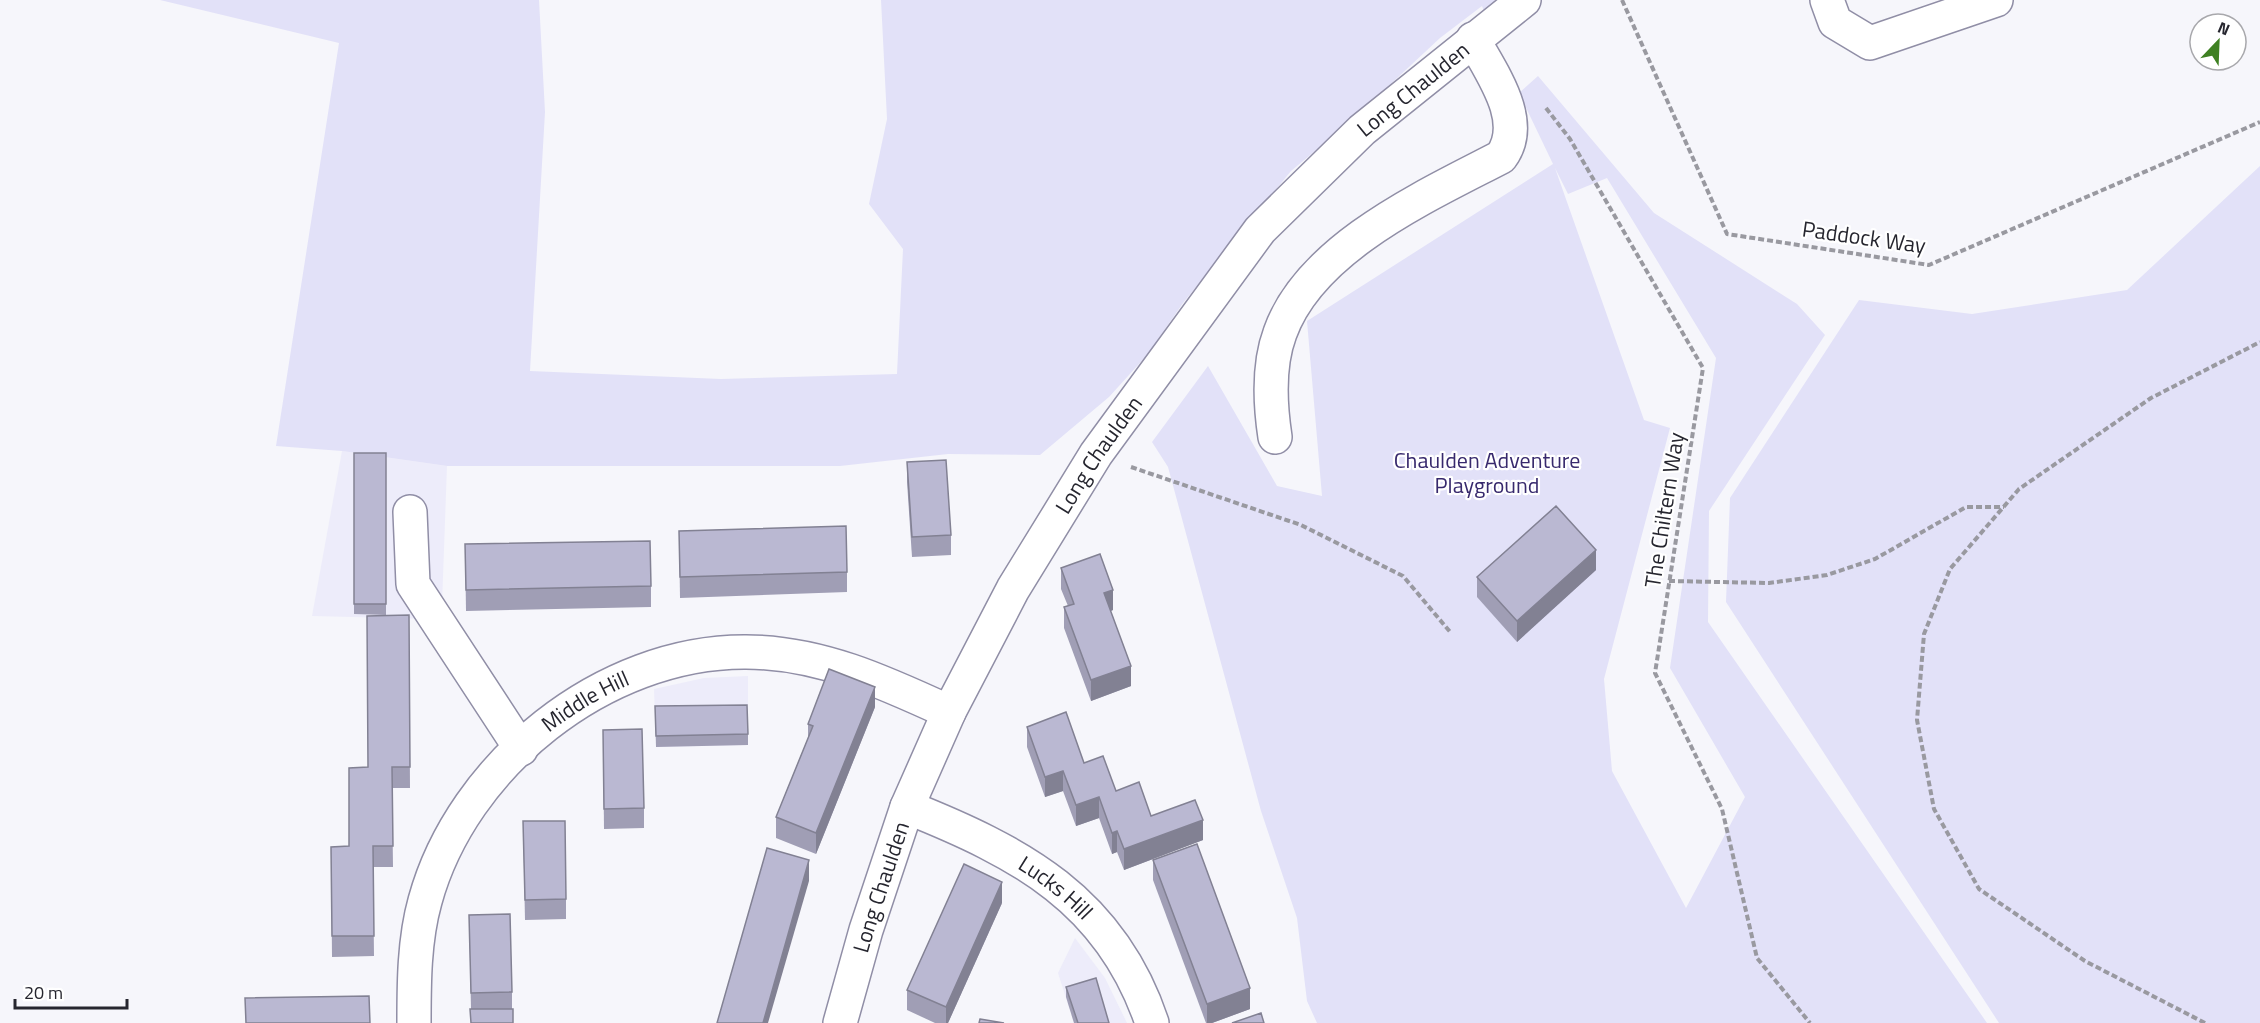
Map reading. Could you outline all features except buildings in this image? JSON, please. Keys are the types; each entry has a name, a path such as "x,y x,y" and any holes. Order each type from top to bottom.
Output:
{"street":[{"name":"Long Chaulden","path":"840,1023 866,930 907,807 949,712 1013,589 1096,454 1260,230 1362,130 1524,0"},
{"path":"1827,0 1834,22 1870,43 1996,0"},
{"path":"1275,437 1272,413 1273,357 1279,333 1290,308 1308,282 1384,219 1501,157 1507,148 1510,139 1507,102 1473,39"},
{"path":"410,512 413,584 521,749"},
{"name":"Middle Hill","path":"414,1023 416,957 424,901 449,839 480,788 565,709 619,678 684,658 746,652 805,657 858,671 949,712"},
{"name":"Lucks Hill","path":"907,807 979,836 1022,859 1062,888 1094,920 1124,959 1152,1023"}],"path":[{"name":"Paddock Way","path":"1622,0 1727,234 1929,265 2260,122"},
{"name":"The Chiltern Way","path":"1541,103 1570,138 1703,368 1654,673 1722,808 1757,958 1810,1023"},
{"path":"2205,1023 2085,961 1979,889 1934,809 1917,720 1924,634 1950,569 2019,489 2151,398 2260,342"},
{"path":"1096,454 1301,525 1403,576 1451,633"},
{"path":"1669,581 1769,583 1827,575 1875,559 1966,507 2004,507"}],"shaded area":[{"path":"342,451 447,466 442,605 432,619 312,616"},
{"path":"748,676 748,745 656,747 654,689 704,678"},
{"path":"1075,938 1105,978 1127,1023 1074,1023 1058,973"}],"green space":[{"path":"160,0 539,0 545,112 530,371 721,379 897,374 903,249 869,204 887,119 881,0 1501,0 1485,14 1482,6 1440,38 1350,122 1291,171 1183,303 1148,354 1109,397 1040,455 948,454 840,466 447,466 342,451 276,446 339,43"},
{"name":"Chaulden Adventure Playground","path":"1538,76 1654,213 1797,304 1825,335 1709,511 1708,622 1987,1023 1317,1023 1307,1001 1297,918 1261,811 1168,467 1152,442 1208,366 1277,486 1322,496 1307,321 1553,164 1519,93","holes":["1555,168 1568,194 1607,178 1716,358 1670,668 1745,797 1686,908 1612,771 1604,679 1670,428 1644,420"]},
{"path":"2260,166 2260,1023 1999,1023 1726,602 1730,498 1859,300 1972,314 2127,290"}]}
